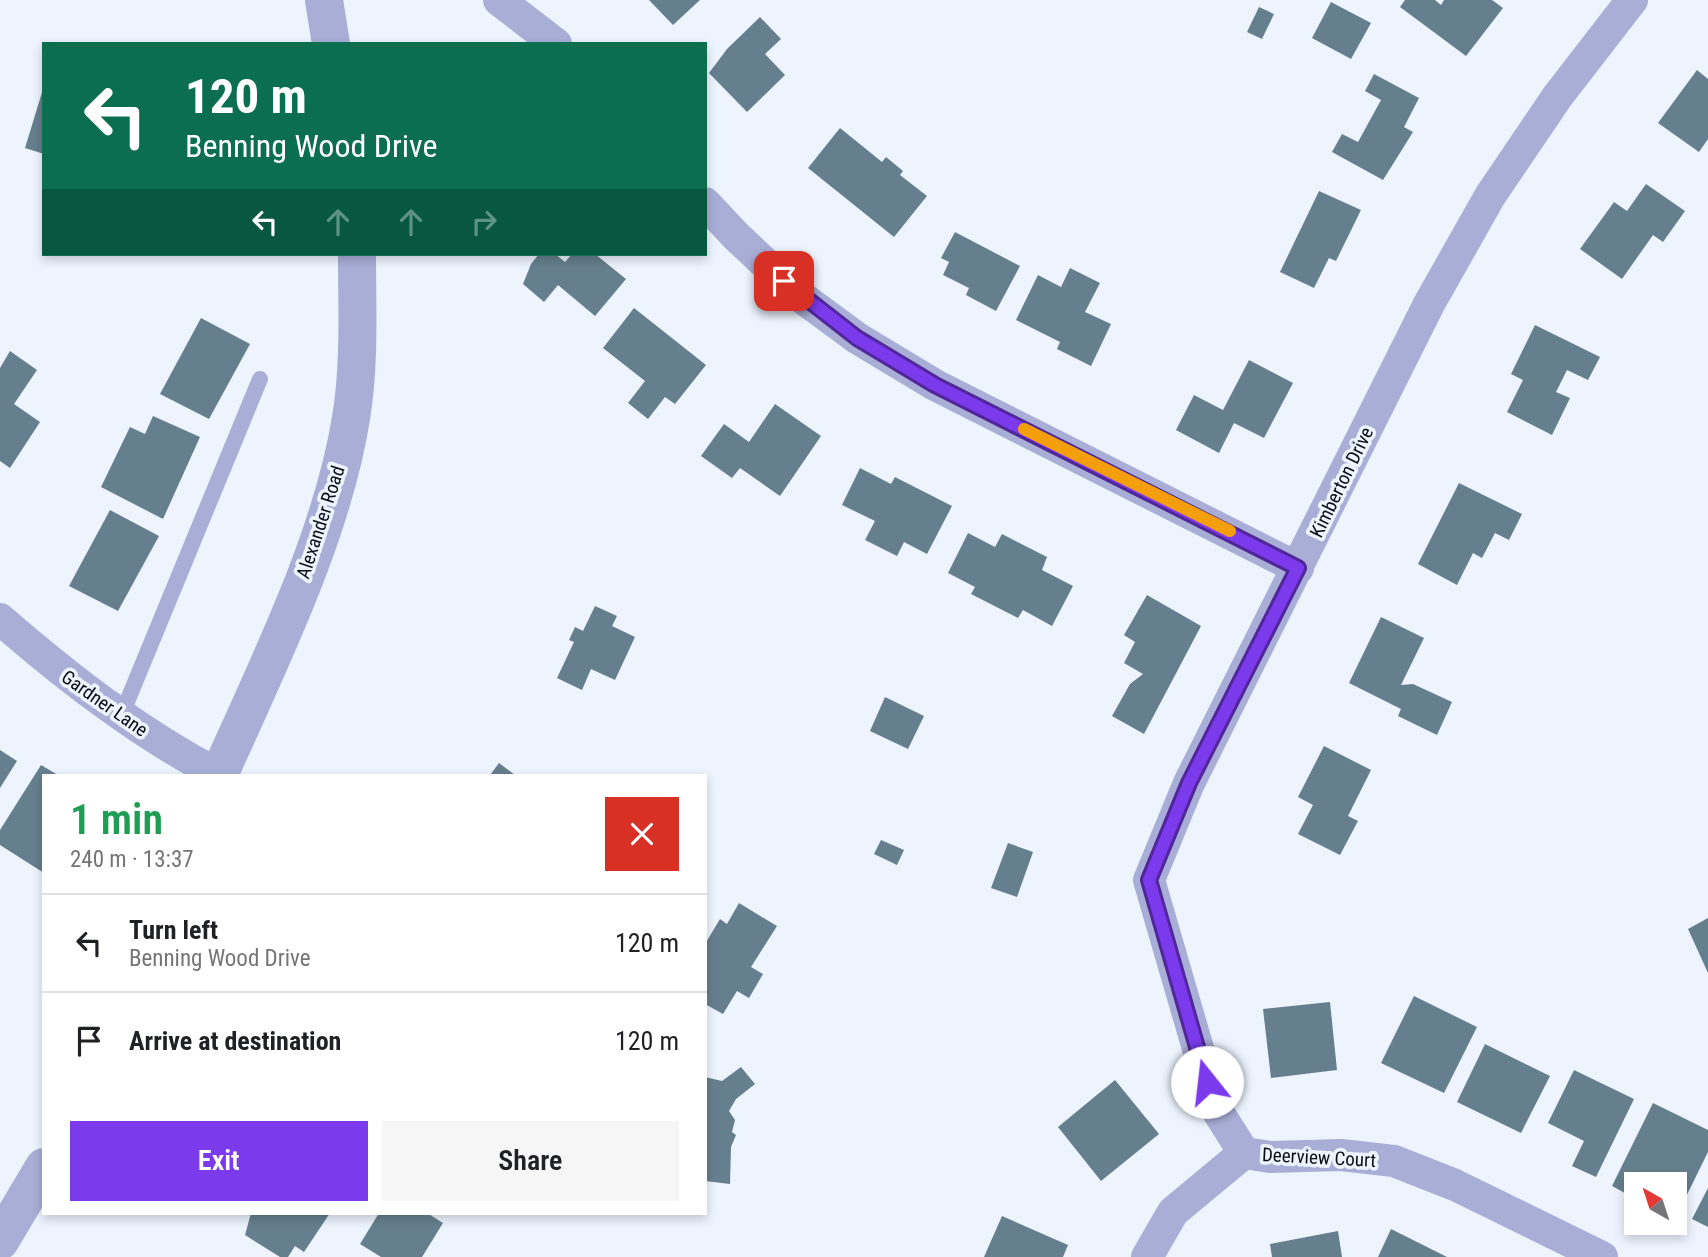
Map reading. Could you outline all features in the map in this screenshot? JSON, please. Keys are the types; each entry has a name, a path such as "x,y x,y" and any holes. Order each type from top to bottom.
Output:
{"street":[{"path":"324,0 331,42"},
{"path":"499,0 553,42"},
{"name":"Kimberton Drive","path":"1244,1153 1215,1107 1149,880 1189,783 1430,304 1490,195 1557,97 1632,0"},
{"path":"707,205 800,296 868,345 935,385 1298,568"},
{"name":"Alexander Road","path":"219,774 303,578 335,487 351,418 358,348 357,256"},
{"name":"Gardner Lane","path":"0,619 61,672 177,753 217,774"},
{"name":"Deerview Court","path":"1147,1257 1173,1212 1244,1153 1270,1157 1341,1155 1394,1161 1455,1185 1602,1257"},
{"path":"0,1241 42,1170"}],"lane":[{"path":"122,714 260,379"}],"building":[{"path":"649,0 700,0 673,25"},
{"path":"1405,0 1435,0 1441,5 1444,0 1492,0 1503,8 1466,56 1400,7"},
{"path":"1331,2 1371,23 1351,59 1312,38"},
{"path":"1259,7 1274,14 1262,39 1247,32"},
{"path":"760,17 781,39 765,54 785,75 747,112 709,73 727,49"},
{"path":"1697,70 1708,79 1708,139 1699,152 1658,123"},
{"path":"1374,74 1419,98 1404,127 1413,132 1383,180 1332,152 1342,134 1358,142 1381,100 1365,91"},
{"path":"42,92 42,153 25,148"},
{"path":"840,128 882,162 886,157 903,171 900,175 927,196 894,237 808,168"},
{"path":"1646,184 1685,211 1663,242 1653,235 1622,279 1580,249 1614,202 1627,211"},
{"path":"1319,191 1361,210 1336,261 1329,258 1314,288 1280,272"},
{"path":"955,232 1020,266 996,311 966,295 969,288 943,275 949,262 941,258"},
{"path":"537,256 558,256 565,262 570,256 597,256 626,279 595,316 558,285 544,302 523,284"},
{"path":"1070,268 1100,283 1085,312 1111,324 1091,366 1057,349 1060,342 1016,320 1038,275 1061,287"},
{"path":"634,308 706,365 675,404 665,397 648,419 628,403 645,381 603,348"},
{"path":"201,318 250,344 209,419 160,394"},
{"path":"1535,325 1600,357 1588,380 1567,370 1556,392 1570,398 1552,435 1507,412 1523,380 1511,374"},
{"path":"10,351 37,370 14,404 40,422 10,468 0,461 0,368"},
{"path":"1249,360 1293,383 1264,438 1234,423 1219,453 1176,430 1194,395 1223,410"},
{"path":"775,404 821,436 780,496 740,468 732,478 701,456 724,424 749,442"},
{"path":"153,416 200,437 163,519 101,487 130,427 145,434"},
{"path":"860,468 891,484 895,477 952,506 927,554 904,542 897,556 865,540 875,521 842,505"},
{"path":"1459,483 1522,514 1509,540 1495,533 1482,558 1473,553 1457,585 1418,564"},
{"path":"110,510 159,536 118,611 69,586"},
{"path":"968,533 995,547 1002,534 1047,557 1042,570 1073,586 1052,626 1023,610 1018,618 971,594 975,587 948,573"},
{"path":"1147,595 1201,626 1144,734 1112,716 1130,684 1143,674 1124,663 1135,642 1124,635"},
{"path":"595,606 617,616 612,626 635,637 615,680 591,669 582,690 557,678 574,642 569,640 575,627 583,631"},
{"path":"1381,617 1424,638 1401,685 1413,684 1452,702 1437,735 1398,716 1401,709 1349,683"},
{"path":"885,697 924,716 908,749 870,731"},
{"path":"1324,746 1371,770 1348,816 1358,821 1340,855 1298,834 1313,805 1298,797"},
{"path":"0,750 17,761 0,788"},
{"path":"499,763 514,774 491,774"},
{"path":"41,765 56,774 42,774 42,872 0,845 0,830"},
{"path":"881,840 904,850 897,865 874,854"},
{"path":"1008,843 1033,852 1017,897 991,888"},
{"path":"739,903 777,926 751,967 763,974 749,998 737,991 723,1014 707,1005 707,941 720,919 727,924"},
{"path":"1708,918 1708,973 1688,929"},
{"path":"1414,996 1477,1027 1444,1093 1381,1063"},
{"path":"1330,1002 1337,1070 1271,1078 1263,1009"},
{"path":"1485,1044 1550,1076 1521,1133 1457,1102"},
{"path":"741,1067 755,1084 736,1099 729,1111 735,1120 732,1132 736,1135 731,1147 730,1184 707,1181 707,1077 722,1081"},
{"path":"1574,1070 1634,1099 1596,1177 1572,1166 1584,1141 1548,1123"},
{"path":"1115,1080 1159,1134 1101,1181 1058,1127"},
{"path":"1653,1103 1708,1130 1708,1152 1687,1195 1687,1172 1624,1172 1624,1192 1612,1186"},
{"path":"1708,1188 1708,1227 1692,1219"},
{"path":"250,1215 329,1215 304,1252 295,1246 288,1257 280,1257 245,1235"},
{"path":"378,1215 430,1215 443,1223 422,1257 381,1257 360,1244"},
{"path":"1002,1216 1068,1245 1063,1257 984,1257"},
{"path":"1391,1229 1447,1257 1378,1257"},
{"path":"1338,1231 1342,1257 1272,1257 1270,1244"}],"slow traffic":[{"path":"1024,429 1230,531"}],"route":[{"path":"784,281 857,338 935,385 1198,515 1298,568 1189,783 1149,880 1207,1082"}]}
